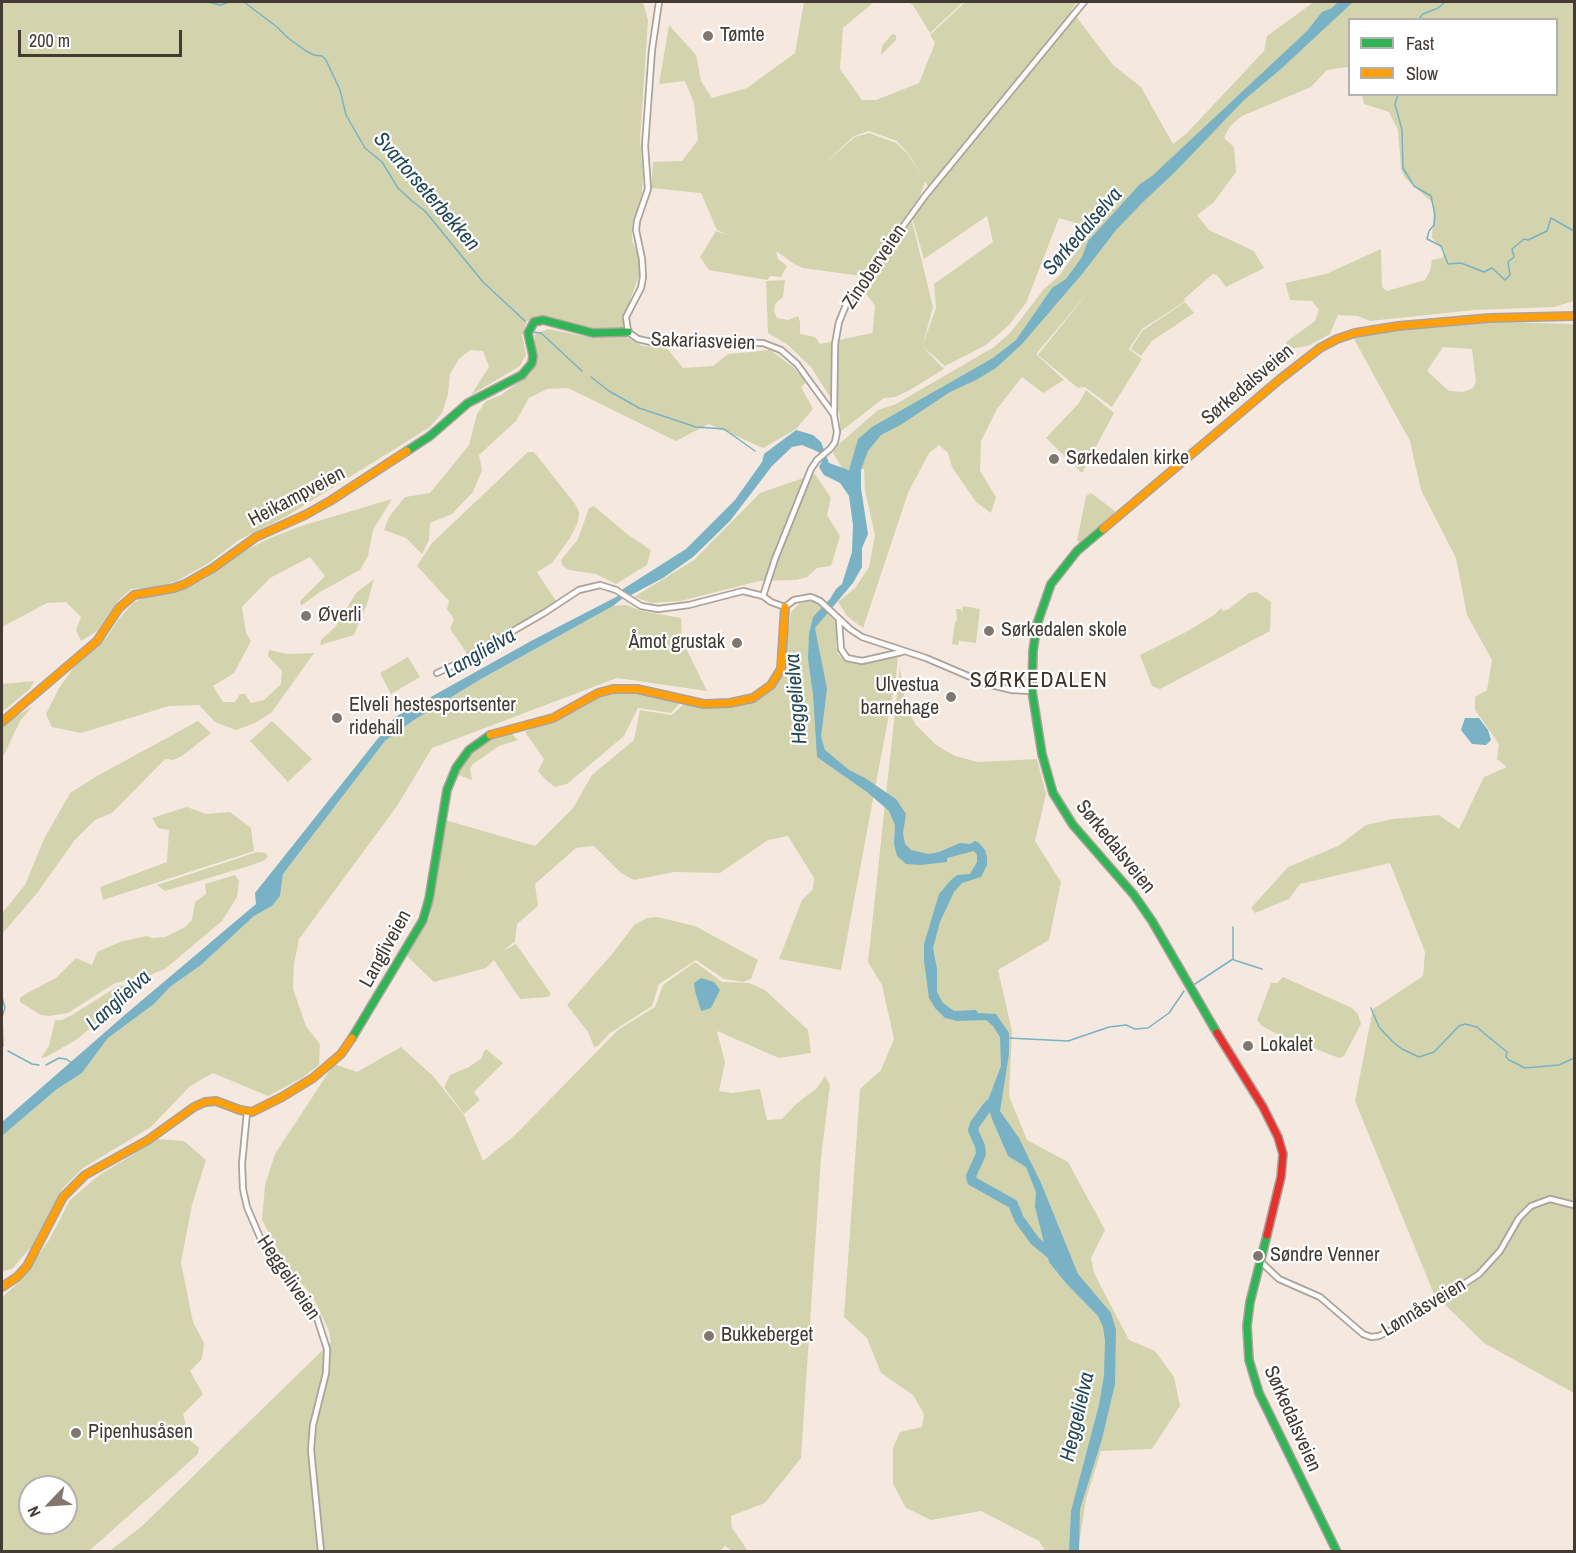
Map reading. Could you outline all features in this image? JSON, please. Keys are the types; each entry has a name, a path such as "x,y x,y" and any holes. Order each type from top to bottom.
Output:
{"street":[{"name":"Sakariasveien","path":"658,2 645,146 648,189 636,230 643,277 641,288 626,317 628,332 638,339 651,342 754,342 771,346 788,355 797,364 834,415"},
{"name":"Zinoberveien","path":"763,596 808,475 813,465 833,446 836,437 835,344 839,322 850,298 925,195 1084,2"},
{"name":"Sørkedalsveien","path":"1336,1551 1259,1393 1252,1373 1248,1348 1247,1326 1250,1302 1281,1177 1283,1154 1278,1137 1263,1107 1147,913 1073,825 1060,805 1045,768 1032,691 1034,644 1040,613 1051,584 1065,564 1103,528 1312,353 1344,336 1398,326 1490,318 1575,316"},
{"name":"Heikampveien","path":"2,722 97,641 119,608 134,595 185,584 213,568 256,537 330,501 430,436 468,403 522,375 532,363 533,356 528,333 534,322 543,320 593,333 628,332"},
{"path":"437,673 544,613 579,590 600,585 610,587 641,606 658,609 689,605 747,591 785,607 794,600 805,597 820,601 859,635 926,658 987,684 1012,690 1032,691"},
{"name":"Langliveien","path":"247,1112 282,1097 327,1067 341,1054 359,1029 423,920 429,899 447,790 456,768 469,750 487,736 553,718 598,693 613,689 637,689 704,704 730,703 753,698 771,686 780,669 785,607"},
{"path":"838,617 841,626 840,646 847,658 862,661 904,652"},
{"path":"2,1287 17,1277 27,1266 63,1197 85,1175 148,1140 184,1112 204,1102 219,1101 247,1112"},
{"name":"Heggeliveien","path":"247,1112 242,1164 243,1190 247,1207 265,1249 316,1315 327,1349 326,1373 314,1425 311,1450 321,1551"},
{"name":"Lønnåsveien","path":"1260,1261 1275,1276 1320,1297 1363,1334 1371,1337 1379,1336 1400,1326 1479,1274 1500,1251 1519,1218 1531,1206 1550,1199 1575,1205"}],"green space":[{"path":"2,2 643,2 648,20 640,140 643,176 642,194 632,225 632,241 639,255 641,270 623,320 623,329 586,330 536,317 527,321 522,335 526,355 520,366 471,395 489,367 483,351 470,350 459,359 450,374 448,394 442,413 430,427 287,516 239,540 207,564 177,581 155,587 131,589 118,601 97,631 81,641 76,630 81,617 66,602 47,603 2,627"},
{"path":"804,2 874,2 843,28 840,69 862,100 876,100 919,83 935,43 930,35 965,2 1077,2 1071,10 1113,65 1141,87 1173,144 1187,133 1264,51 1267,36 1314,2 1574,2 1574,301 1554,307 1475,310 1370,321 1357,316 1338,315 1330,334 1308,346 1288,349 1286,342 1315,321 1319,310 1312,301 1290,300 1285,283 1326,274 1381,249 1382,287 1387,291 1425,280 1432,260 1442,258 1445,252 1432,238 1434,204 1405,178 1401,169 1398,130 1389,112 1364,104 1362,96 1558,96 1558,18 1348,18 1348,68 1327,70 1311,87 1242,116 1230,126 1224,138 1234,147 1236,172 1213,203 1197,215 1209,230 1254,251 1264,268 1226,287 1217,275 1213,274 1185,298 1184,302 1142,329 1129,349 1142,359 1112,407 1085,387 1078,388 1038,355 1089,291 1036,354 1064,380 1043,393 1022,377 997,409 981,441 980,471 996,497 991,513 976,502 952,467 948,453 939,445 929,453 908,493 863,628 847,616 838,602 855,588 869,567 875,535 865,491 864,469 843,469 833,453 838,445 878,410 896,404 994,347 1011,332 1044,289 1059,276 1093,228 1059,218 1026,303 1009,325 986,345 945,366 922,346 944,369 910,390 895,397 884,398 840,432 840,416 837,408 811,367 788,345 768,333 766,281 785,280 783,297 775,304 774,311 777,318 788,320 798,316 800,334 815,337 820,344 872,333 872,337 875,306 862,288 912,221 933,307 923,344 936,308 934,284 993,242 987,216 924,259 912,218 932,193 925,182 920,196 861,276 803,268 776,251 778,259 787,266 781,277 770,276 767,280 709,270 700,257 716,231 730,236 717,230 701,193 651,188 653,162 682,161 698,140 694,103 685,81 659,84 669,25 696,55 701,81 712,98 747,88 795,53","holes":["869,131 897,141 908,153 923,178 907,153 896,143 869,133 855,137 824,164 854,136"]},
{"path":"907,2 963,2 930,33 913,5"},
{"path":"892,34 896,35 896,40 881,55 882,46"},
{"path":"1185,302 1194,313 1152,341 1141,356 1131,349 1142,331"},
{"path":"1503,322 1574,324 1574,1393 1484,1343 1434,1294 1355,1101 1373,1009 1423,976 1425,952 1390,863 1300,884 1289,899 1255,913 1251,908 1288,867 1338,846 1366,825 1393,819 1439,815 1459,829 1484,777 1507,767 1497,759 1499,744 1475,710 1475,697 1487,690 1492,660 1467,615 1456,558 1421,490 1410,441 1354,339 1377,332","holes":["1443,347 1472,349 1476,382 1473,388 1463,392 1449,391 1427,371"]},
{"path":"548,329 594,338 625,336 642,346 666,347 683,368 713,366 728,354 770,350 793,367 806,382 801,387 813,409 796,429 763,448 709,424 676,441 568,388 547,389 529,398 516,421 479,455 482,470 473,492 452,514 430,523 429,540 422,554 406,538 384,530 389,517 405,497 430,493 469,445 477,414 486,401 501,395 530,374 535,364 535,334"},
{"path":"1086,390 1114,413 1082,473 1046,438 1079,403"},
{"path":"528,452 534,452 579,512 578,522 570,538 552,563 537,572 556,601 467,653 450,629 454,619 447,609 449,601 417,566 432,543"},
{"path":"815,474 831,498 827,515 840,536 831,566 817,568 807,577 796,580 759,581 681,601 651,603 634,597 694,560 760,493"},
{"path":"1091,493 1115,511 1080,543 1077,540 1086,496"},
{"path":"392,499 373,530 368,556 360,570 320,592 301,606 300,601 325,576 310,557 270,578 242,607 246,633 251,641 234,673 213,686 223,702 235,702 240,694 245,694 251,703 264,700 281,684 282,671 268,656 269,650 288,654 314,653 272,712 255,723 236,730 215,722 199,705 169,706 81,733 52,727 46,714 59,688 78,662 107,637 134,602 148,596 178,592 205,579 246,550 298,527"},
{"path":"594,506 627,534 651,550 647,565 616,584 596,574 569,570 562,564 561,560 578,539 589,508"},
{"path":"374,579 367,604 354,635 320,645 321,640 336,626 356,593"},
{"path":"1257,592 1271,602 1270,631 1160,689 1152,686 1140,655 1186,632 1214,615 1221,608 1223,611 1229,609 1249,593"},
{"path":"814,601 837,625 836,646 838,654 843,659 851,663 860,663 898,657 841,970 779,959 802,900 813,889 814,878 788,836 768,840 720,873 674,872 634,880 621,873 594,846 576,848 535,884 538,906 517,924 515,941 503,951 516,944 551,994 548,997 520,999 494,960 486,968 434,982 407,956 430,917 445,820 535,846 573,808 592,775 634,740 640,710 672,715 685,703 714,708 753,702 780,680 791,612 800,603"},
{"path":"626,605 642,611 681,618 682,640 707,691 617,678 432,748 397,806 299,939 294,964 293,989 306,1026 320,1044 319,1065 302,1078 268,1096 213,1073 190,1086 151,1127 83,1168 62,1189 31,1247 12,1269 2,1271 2,1136 57,1089 82,1073 108,1038 154,1004 170,987 201,965 254,916 272,906 280,896 283,874 385,741 414,720 481,679 613,606"},
{"path":"963,606 980,609 976,643 959,641 958,645 952,644 957,620 956,609 961,609 962,613"},
{"path":"901,656 900,669 906,707 916,725 936,745 955,756 978,762 1037,759 1046,794 1035,841 1061,882 1049,940 998,970 1012,1031 1009,1096 1027,1140 1068,1162 1105,1230 1091,1258 1094,1273 1129,1340 1155,1351 1174,1377 1180,1406 1152,1449 1101,1451 1086,1499 1078,1551 1045,1551 1039,1541 981,1511 931,1520 906,1508 893,1484 893,1448 900,1432 922,1427 924,1414 913,1395 881,1373 867,1338 844,1317 860,1089 881,1070 894,1039 882,985 868,962"},
{"path":"408,657 420,677 391,694 380,673"},
{"path":"34,681 30,689 2,712 2,684"},
{"path":"621,691 642,692 681,702 671,713 638,708 624,736 567,784 555,787 547,781 538,771 544,759 525,732 537,725 562,717 604,694"},
{"path":"32,707 20,721 2,759 2,724"},
{"path":"198,721 211,733 182,756 173,760 165,759 112,813 95,820 74,841 38,892 2,934 2,913 25,885 44,839 70,793"},
{"path":"272,721 312,759 288,782 250,741"},
{"path":"511,733 518,740 499,746 473,764 470,768 472,780 458,775 457,772 464,760 475,748 489,740"},
{"path":"187,807 206,814 230,812 251,828 254,851 103,900 100,887 167,862 169,830 158,828 152,818"},
{"path":"257,852 266,853 268,857 246,867 165,891 157,885"},
{"path":"235,875 239,881 237,897 222,921 165,969 115,983 68,1013 41,1015 20,1002 20,998 27,993 56,978 76,958 92,965 97,952 120,942 146,936 165,937 185,927 192,920 195,902 206,894 205,884"},
{"path":"657,917 695,926 758,960 751,979 743,982 724,979 696,960 659,984 652,1006 610,1033 598,1046 594,1047 588,1032 567,1005 613,953 634,925 647,918"},
{"path":"695,962 722,982 749,983 765,990 808,1030 811,1053 779,1058 717,1031 725,1062 719,1091 732,1093 760,1089 767,1120 782,1119 796,1104 817,1088 825,1076 830,1085 821,1158 801,1458 765,1503 731,1516 732,1528 748,1551 732,1551 725,1546 719,1552 108,1552 141,1527 331,1342 329,1331 313,1297 285,1264 262,1220 265,1185 275,1154 334,1064 357,1072 401,1047 433,1076 464,1115 483,1161 515,1135 618,1030 655,1007 663,985"},
{"path":"1283,977 1352,1008 1358,1014 1361,1024 1344,1056 1339,1058 1277,1034 1262,1026 1257,1020 1271,983 1277,983"},
{"path":"147,981 76,1040 41,1058 49,1046 55,1020 62,1020 72,1015 118,986"},
{"path":"486,1049 503,1063 474,1092 480,1100 464,1114 444,1087 450,1075 469,1067 482,1058"},
{"path":"158,1139 184,1141 206,1160 192,1205 181,1262 193,1322 204,1343 202,1359 190,1371 203,1394 183,1414 190,1440 199,1448 198,1454 89,1551 2,1551 2,1297 18,1283 49,1240 70,1200 98,1176"}],"water":[{"path":"1338,2 1353,2 1244,100 1143,202 1116,230 1083,273 1022,344 996,368 950,392 881,435 868,451 861,470 861,488 868,534 862,548 862,567 853,583 815,628 827,689 821,737 825,750 849,770 896,799 906,814 903,833 905,844 911,850 928,854 960,843 970,844 975,841 985,850 987,865 981,877 962,883 954,892 940,922 933,948 937,969 937,992 943,1003 954,1011 976,1010 978,1013 996,1014 1009,1033 1009,1054 1000,1111 1019,1138 1041,1183 1078,1274 1111,1313 1116,1330 1115,1384 1102,1439 1080,1509 1079,1551 1069,1551 1071,1511 1099,1405 1104,1375 1103,1327 1098,1316 1049,1262 1035,1207 1036,1192 1026,1167 1008,1156 992,1119 987,1103 1001,1066 1000,1037 986,1020 957,1021 945,1018 929,998 924,944 939,894 957,875 970,874 977,862 977,855 974,851 947,858 947,862 906,864 897,856 894,844 895,825 889,811 867,792 817,757 808,659 809,634 813,617 842,584 852,552 853,525 849,496 840,483 824,475 819,467 823,459 820,453 802,445 792,447 772,466 730,521 693,557 663,578 631,595 628,594 613,606 481,679 414,720 385,741 283,874 280,896 272,906 254,916 201,965 170,987 154,1004 108,1038 82,1073 57,1089 2,1136 2,1122 256,904 255,893 395,717 531,641 618,596 623,589 686,549 735,500 762,462 764,454 796,430 813,435 821,442 829,463 849,470 858,439 872,427 993,358 1016,340 1052,288 1066,279 1082,257 1088,241 1140,184 1152,176 1307,31 1322,12 1332,8"},
{"path":"1465,718 1479,718 1488,730 1491,740 1486,745 1472,744 1461,730"},
{"path":"701,978 714,982 720,990 711,1008 701,1011 694,983"}],"waterway":[{"name":"Svartorseterbekken","path":"208,2 220,5 230,2"},
{"name":"Svartorseterbekken","path":"244,2 306,51 322,56 326,60 340,90 346,115 365,148 382,162 398,188 425,211 483,282 525,321"},
{"path":"1420,18 1445,2"},
{"path":"1397,96 1395,104 1402,130 1403,168 1414,186 1431,196 1435,215 1434,225 1427,239 1441,246 1448,264 1461,263 1484,272 1492,268 1505,280 1510,275 1508,262 1514,257 1512,249 1524,239 1528,240 1547,231 1551,218 1574,231"},
{"name":"Svartorseterbekken","path":"532,332 541,333 582,371"},
{"name":"Svartorseterbekken","path":"591,377 609,391 639,408 696,427 724,429 755,451"},
{"path":"1195,984 1233,959 1233,927"},
{"path":"1234,960 1262,969"},
{"path":"1008,1038 1068,1041 1109,1027 1126,1025 1135,1029 1148,1028 1169,1013 1184,991"},
{"path":"2,997 5,1008 2,1017 3,1046"},
{"path":"1371,1008 1379,1027 1393,1042 1419,1057 1434,1052 1459,1026 1465,1024 1477,1027 1507,1052 1506,1057 1509,1060 1525,1068 1559,1065 1574,1058"},
{"path":"8,1051 32,1064 39,1065"},
{"path":"46,1065 59,1058 72,1063"},
{"name":"Heggelielva","path":"997,1098 988,1106 973,1130 981,1154 971,1176 972,1181 1013,1204 1019,1219 1035,1241 1057,1259"}],"traffic: fast":[{"path":"407,451 430,436 468,403 522,375 532,363 533,356 528,333 534,322 543,320 593,333 628,332"},
{"path":"1103,529 1077,551 1051,584 1037,624 1033,651 1032,691 1042,754 1053,793 1073,825 1134,895 1152,921 1217,1033"},
{"path":"352,1038 423,920 429,899 447,790 456,768 469,750 490,735"},
{"path":"1267,1235 1250,1302 1247,1326 1249,1360 1259,1393 1337,1552"}],"traffic: slow":[{"path":"1103,529 1279,380 1320,348 1337,339 1355,333 1398,326 1490,318 1574,316"},
{"path":"2,722 97,641 119,608 134,595 185,584 213,568 256,537 330,501 407,451"},
{"path":"490,735 553,718 598,693 613,689 637,689 704,704 730,703 753,698 771,685 781,669 785,607"},
{"path":"2,1287 17,1277 27,1266 63,1197 85,1175 148,1140 194,1107 205,1102 216,1101 252,1112 282,1097 313,1078 341,1054 352,1038"}],"traffic: jam":[{"path":"1217,1033 1263,1107 1278,1137 1283,1154 1281,1177 1267,1235"}],"place":[{"name":"Tømte","path":"708,36"},
{"name":"Sørkedalen kirke","path":"1054,459"},
{"name":"Øverli","path":"306,616"},
{"name":"Sørkedalen skole","path":"989,631"},
{"name":"Åmot grustak","path":"737,643"},
{"name":"Ulvestua barnehage","path":"951,697"},
{"name":"Elveli hestesportsenter ridehall","path":"337,718"},
{"name":"Lokalet","path":"1248,1046"},
{"name":"Søndre Venner","path":"1258,1256"},
{"name":"Bukkeberget","path":"709,1336"},
{"name":"Pipenhusåsen","path":"76,1433"}],"district":[{"name":"SØRKEDALEN","path":"1039,681"}],"water label":[{"name":"Sørkedalselva","path":"1083,232"},
{"name":"Langlielva","path":"480,654"},
{"name":"Langlielva","path":"119,1001"}]}
